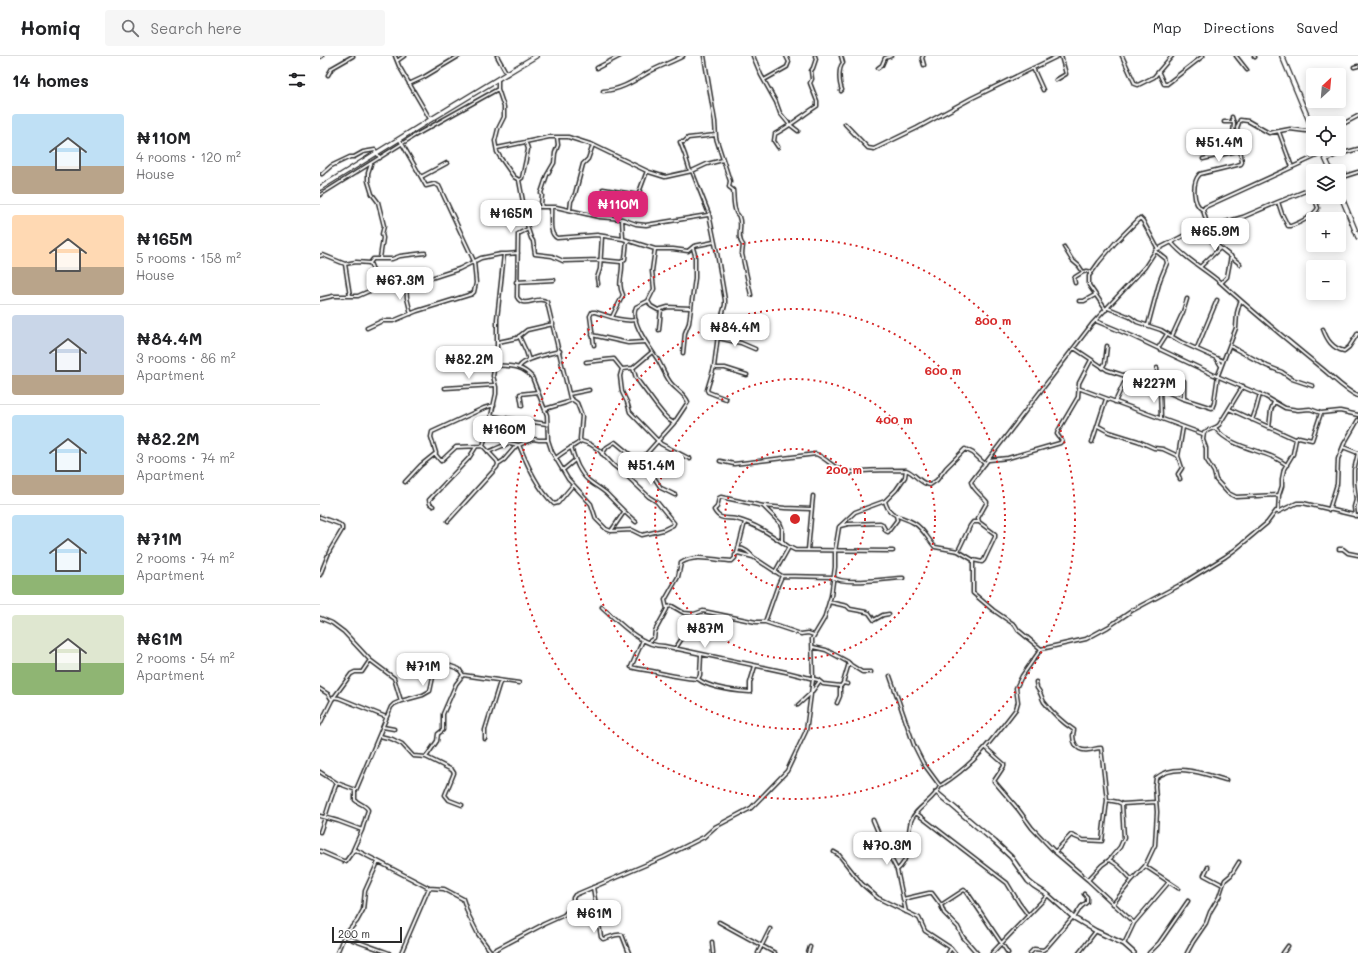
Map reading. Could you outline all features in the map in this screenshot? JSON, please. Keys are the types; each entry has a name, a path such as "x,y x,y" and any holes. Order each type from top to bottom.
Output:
{"main road":[{"path":"320,188 400,140 430,119 498,80 536,56"},
{"path":"1282,57 1307,116"},
{"path":"1324,156 1328,164"},
{"path":"1344,204 1358,237"}],"street":[{"path":"328,75 332,68 353,56"},
{"path":"395,56 396,61 430,119"},
{"path":"396,61 404,56"},
{"path":"409,84 424,77 459,56"},
{"path":"496,56 507,74"},
{"path":"597,68 620,56"},
{"path":"603,91 616,89 631,83 649,72 683,56"},
{"path":"704,56 716,135 722,160 725,164 730,182 729,187 733,190 736,212 740,218 739,231 743,245 742,254 751,295"},
{"path":"753,56 780,113 789,124 798,131"},
{"path":"764,80 787,67 789,62 786,56"},
{"path":"778,147 774,141 775,134 817,106 810,82 812,79 811,71 816,59 815,56"},
{"path":"841,56 843,63 840,68 841,91"},
{"path":"878,68 882,65 885,58 891,56"},
{"path":"923,56 922,58 924,65"},
{"path":"845,124 868,148 872,150 917,128 972,98 1059,56 1066,74 1056,80"},
{"path":"1123,56 1136,85 1139,85 1149,80 1159,72 1172,56"},
{"path":"1159,72 1164,84 1167,84 1203,56"},
{"path":"1236,56 1247,70"},
{"path":"1282,57 1287,56"},
{"path":"1354,68 1358,66"},
{"path":"1033,68 1043,90"},
{"path":"498,80 498,89 504,106 504,117 500,124 495,141 500,157 514,177 520,180"},
{"path":"320,195 402,144 498,89"},
{"path":"1346,122 1358,116"},
{"path":"1231,152 1234,122 1232,117"},
{"path":"1208,226 1203,210 1200,209 1195,198 1194,189 1200,174 1241,164 1241,150 1237,128 1240,120 1248,121 1269,133 1290,129 1306,131"},
{"path":"1224,122 1234,122"},
{"path":"1279,132 1292,167"},
{"path":"716,135 688,138 684,142 680,142 708,214 725,300 714,367 707,390 708,392 726,398"},
{"path":"497,148 549,137 571,138 593,145 647,171 665,177 691,171 707,164 722,160"},
{"path":"542,207 541,193 547,174 554,163 558,145 556,137"},
{"path":"367,328 382,321 393,321 426,308 472,294 476,283 474,261 439,186 434,184 426,186 400,140"},
{"path":"525,142 528,152 522,178 520,180 528,229 533,241 535,254 552,256 563,261 600,260 622,262"},
{"path":"570,210 583,164 588,159 593,145"},
{"path":"1326,160 1336,155 1358,149"},
{"path":"322,174 331,166 363,152 375,150 380,158"},
{"path":"1203,159 1241,150"},
{"path":"1203,210 1205,207 1221,199 1313,156"},
{"path":"421,177 447,163"},
{"path":"371,164 368,173 368,181 372,194 378,202 384,226 380,258"},
{"path":"603,190 638,195 647,171"},
{"path":"1346,176 1358,172"},
{"path":"978,522 978,518 987,502 971,485 971,482 1074,348 1096,321 1146,267 1157,249 1185,235 1208,226 1243,217 1306,191"},
{"path":"1278,202 1278,206 1287,224 1291,226 1301,222 1316,211 1318,208 1316,204"},
{"path":"525,207 551,207 599,217 622,219 636,224 646,225 708,214"},
{"path":"551,207 552,232 556,237 570,238 594,235 623,239 655,249 688,250 697,245 714,242"},
{"path":"622,219 623,239"},
{"path":"1148,325 1160,280 1167,263 1166,259 1157,249 1143,221 1139,219 1116,242 1092,272 1089,276 1089,285 1107,309 1130,317 1137,322 1148,325 1224,361"},
{"path":"528,229 518,234 516,282 517,297 518,300 524,303 544,300 547,302 560,351 569,394 572,400 577,404 582,416 581,441"},
{"path":"1198,230 1240,264"},
{"path":"598,284 597,278 600,269 602,236"},
{"path":"611,317 623,296 619,284 622,275 622,262 624,259 627,240"},
{"path":"1171,242 1180,252 1221,283 1240,302 1280,335 1292,343 1348,390 1358,396"},
{"path":"1064,247 1072,260 1083,272"},
{"path":"683,353 685,333 689,323 696,278 695,255 692,248"},
{"path":"1200,267 1220,248"},
{"path":"639,462 657,440 674,423 687,405 688,400 670,382 645,342 634,314 636,307 648,301 654,289 652,271 655,249"},
{"path":"370,263 373,259 392,259 400,256 425,253"},
{"path":"320,299 333,296 363,295 385,284 406,285 440,276 477,259 495,254 518,253"},
{"path":"483,446 494,405 496,389 493,376 504,254"},
{"path":"320,256 323,255 345,264 356,262 370,263"},
{"path":"1221,283 1227,277 1231,256"},
{"path":"370,263 373,270 369,276 370,291"},
{"path":"345,264 350,296"},
{"path":"1076,283 1074,279 1075,276 1087,271 1092,272"},
{"path":"516,282 554,280"},
{"path":"406,285 407,298 411,314"},
{"path":"1079,301 1084,301 1095,295"},
{"path":"1172,336 1183,312 1186,299"},
{"path":"1197,348 1217,300"},
{"path":"648,301 654,309 658,310 668,307 691,308"},
{"path":"1074,348 1102,368 1212,408 1214,404 1218,375 1236,328 1237,313 1240,302"},
{"path":"659,330 661,309"},
{"path":"594,345 590,316 592,312 627,321 636,320"},
{"path":"1096,321 1243,386 1290,409 1310,409 1321,413 1340,411 1358,415"},
{"path":"497,342 519,336 527,330 553,324"},
{"path":"1323,329 1330,344 1344,351 1349,347 1358,333"},
{"path":"1158,348 1167,334"},
{"path":"592,335 606,337 618,342 645,342"},
{"path":"519,336 529,360"},
{"path":"718,338 741,343 755,349"},
{"path":"1102,368 1105,363 1107,346"},
{"path":"1229,346 1267,366 1282,372 1292,379 1313,386"},
{"path":"519,367 522,363 529,360 560,351"},
{"path":"622,370 633,368 652,352"},
{"path":"1216,357 1221,367"},
{"path":"586,362 614,359 622,370"},
{"path":"988,460 1008,458 1060,443 1062,441 1058,431 1078,397 1079,383 1091,360"},
{"path":"495,365 519,367 528,372 532,377 548,420 548,440 552,452 573,485 591,504 596,519 606,530 632,530 642,534 663,530 673,525 674,523 660,504 649,497 590,444 581,441"},
{"path":"714,367 725,368 747,375"},
{"path":"633,368 636,378 656,405 664,415 674,423"},
{"path":"1157,368 1161,419"},
{"path":"622,370 620,373 622,392 629,408 639,422 661,444 690,459"},
{"path":"1184,381 1184,399"},
{"path":"1115,402 1124,384"},
{"path":"445,388 494,385"},
{"path":"1203,434 1219,425 1243,386"},
{"path":"1078,388 1203,434"},
{"path":"569,394 589,390"},
{"path":"522,406 520,393 538,392"},
{"path":"1252,420 1260,394"},
{"path":"1092,442 1106,399"},
{"path":"545,409 572,400"},
{"path":"1269,428 1270,410 1274,402"},
{"path":"483,446 456,447 440,461 435,454 436,451 431,437 432,432 479,410 494,405"},
{"path":"1229,410 1296,439 1299,437 1312,440 1321,413"},
{"path":"491,416 547,424"},
{"path":"1329,510 1337,484 1338,459 1358,421"},
{"path":"1098,426 1109,432 1138,441 1154,448 1163,449 1178,456"},
{"path":"1180,479 1178,474 1182,468 1178,456 1183,427"},
{"path":"1215,428 1228,440 1274,457 1287,465"},
{"path":"1203,434 1206,459 1214,472 1216,480 1228,493 1236,497 1279,495"},
{"path":"448,522 497,467 498,464 504,460 518,445 533,439 548,440"},
{"path":"1278,512 1279,495 1282,486 1284,469 1293,454 1296,439"},
{"path":"556,458 581,441"},
{"path":"602,454 608,446 615,442 639,462 655,479 661,488 676,495"},
{"path":"488,452 509,443 518,445"},
{"path":"518,445 530,471 542,491 554,504 558,503 573,485"},
{"path":"483,446 498,464"},
{"path":"433,506 430,504 429,500 469,458 476,447"},
{"path":"571,447 574,460 581,473 605,492 636,522"},
{"path":"897,870 902,866 909,845 911,819 933,797 940,786 962,771 986,748 1016,709 1018,702 1016,688 1022,676 1041,649 1086,639 1108,627 1133,610 1178,586 1225,557 1267,523 1276,511 1278,512 1297,503 1356,516 1354,507 1356,500 1354,470 1358,453 1343,447"},
{"path":"720,461 734,464 816,454 824,457 844,472 906,470 914,474 923,483 930,485 937,480 964,448 985,464"},
{"path":"406,482 421,465 435,454"},
{"path":"563,470 574,460"},
{"path":"353,851 356,850 429,888 444,889 463,899 468,914 478,934 490,953 564,915 572,905 574,896 670,854 704,837 715,827 751,808 787,771 806,730 813,679 812,639 824,619 829,602 834,577 835,551 839,527 855,512 885,501 896,490 905,477 906,470"},
{"path":"808,550 813,496"},
{"path":"811,509 763,506 721,497 719,498 717,507 714,510 717,516 735,519 758,527 795,550 893,551"},
{"path":"885,501 888,510 914,523 926,535 934,547 958,551 973,560 982,562 995,538 994,533 978,522"},
{"path":"763,506 780,523 782,528 782,541 785,544"},
{"path":"611,531 624,512"},
{"path":"839,527 848,524 880,523 886,532 888,532 897,520 896,515"},
{"path":"320,517 339,524 342,527 342,530 330,550 320,575"},
{"path":"648,642 654,638 655,631 667,607 665,600 678,577 681,563 684,561 703,558 732,561 737,553 745,522"},
{"path":"958,551 970,526 974,522 978,522"},
{"path":"775,572 789,547"},
{"path":"738,548 741,548 751,554 753,557 782,576 834,577 837,580 856,581 880,581 903,578"},
{"path":"1339,549 1343,549 1348,553 1358,555"},
{"path":"737,553 738,552 753,557"},
{"path":"973,560 973,593 993,610 1015,625 1018,630 1041,649"},
{"path":"765,622 782,576"},
{"path":"829,602 869,613 874,620 883,615 889,614"},
{"path":"667,607 672,606 684,613 696,613 703,611 756,622 765,622 801,634 808,633 814,635"},
{"path":"602,607 635,636 658,646 813,679 823,684 840,686"},
{"path":"675,649 687,631 696,613"},
{"path":"320,618 332,623 344,632 370,660 394,678 401,701"},
{"path":"643,640 631,667 698,680 703,683 725,689 750,692 750,682 755,666"},
{"path":"813,647 826,650 862,672 871,672"},
{"path":"698,680 700,675 701,655"},
{"path":"410,657 459,669 463,675 519,683"},
{"path":"320,724 332,698 353,673 362,672 370,660"},
{"path":"320,851 346,861 353,851 362,830 368,809 355,800 355,790 358,787 380,736 386,717 394,704 423,695 430,691 436,663"},
{"path":"837,703 840,696 840,686 843,683 848,663"},
{"path":"426,757 437,741 438,734 443,730 443,714 456,684 463,675"},
{"path":"890,676 914,745 923,763 940,786"},
{"path":"485,739 485,730 499,685 502,681"},
{"path":"798,705 811,693 819,682"},
{"path":"1036,682 1037,688 1041,692 1043,701 1051,712 1074,730 1072,736 1075,745 1086,750 1100,748 1107,800 1102,840 1083,840 1071,835 1055,852"},
{"path":"843,683 848,684"},
{"path":"320,689 332,698 339,698 386,717"},
{"path":"383,726 394,730"},
{"path":"380,736 392,739 402,744 413,756 426,757 449,767 454,771 445,795 449,800 462,805"},
{"path":"986,748 1004,764 994,781 1032,828 1055,852 1088,880 1134,923"},
{"path":"1113,904 1145,866 1155,845 1157,812 1155,786 1156,778 1174,770 1190,770 1226,780"},
{"path":"320,772 337,783 355,790"},
{"path":"320,832 337,783"},
{"path":"936,792 984,831 1011,857 1028,880 1074,917 1096,931 1124,944 1134,953"},
{"path":"1107,800 1122,804 1156,802"},
{"path":"1088,880 1120,847 1124,838 1122,804"},
{"path":"916,813 1007,883 1019,904 1028,915"},
{"path":"320,816 362,830"},
{"path":"873,820 897,870 906,912"},
{"path":"834,852 839,855 862,884 878,898 920,918 926,931 956,953"},
{"path":"1110,859 1132,880"},
{"path":"337,953 344,936 357,921 363,910 365,891 378,862"},
{"path":"1188,953 1193,942 1206,923 1210,912 1219,897 1222,885 1231,875 1239,862"},
{"path":"1145,866 1178,888"},
{"path":"1208,867 1204,875 1222,885"},
{"path":"1124,944 1134,923 1169,882"},
{"path":"593,887 601,937 603,939 616,934 622,935 629,953"},
{"path":"401,953 429,888"},
{"path":"940,904 965,890 1008,953"},
{"path":"903,899 932,893 940,904 944,913 958,927 963,937 977,953"},
{"path":"1030,953 1034,949 1043,950 1046,948 1087,902 1087,897 1084,894"},
{"path":"992,953 1048,895"},
{"path":"1149,953 1159,943 1188,901"},
{"path":"719,922 775,953"},
{"path":"758,953 770,929"},
{"path":"1079,953 1096,931"},
{"path":"344,936 388,953"},
{"path":"712,942 713,953"},
{"path":"1283,953 1288,946"},
{"path":"808,953 810,948"},
{"path":"948,953 951,948"}]}
